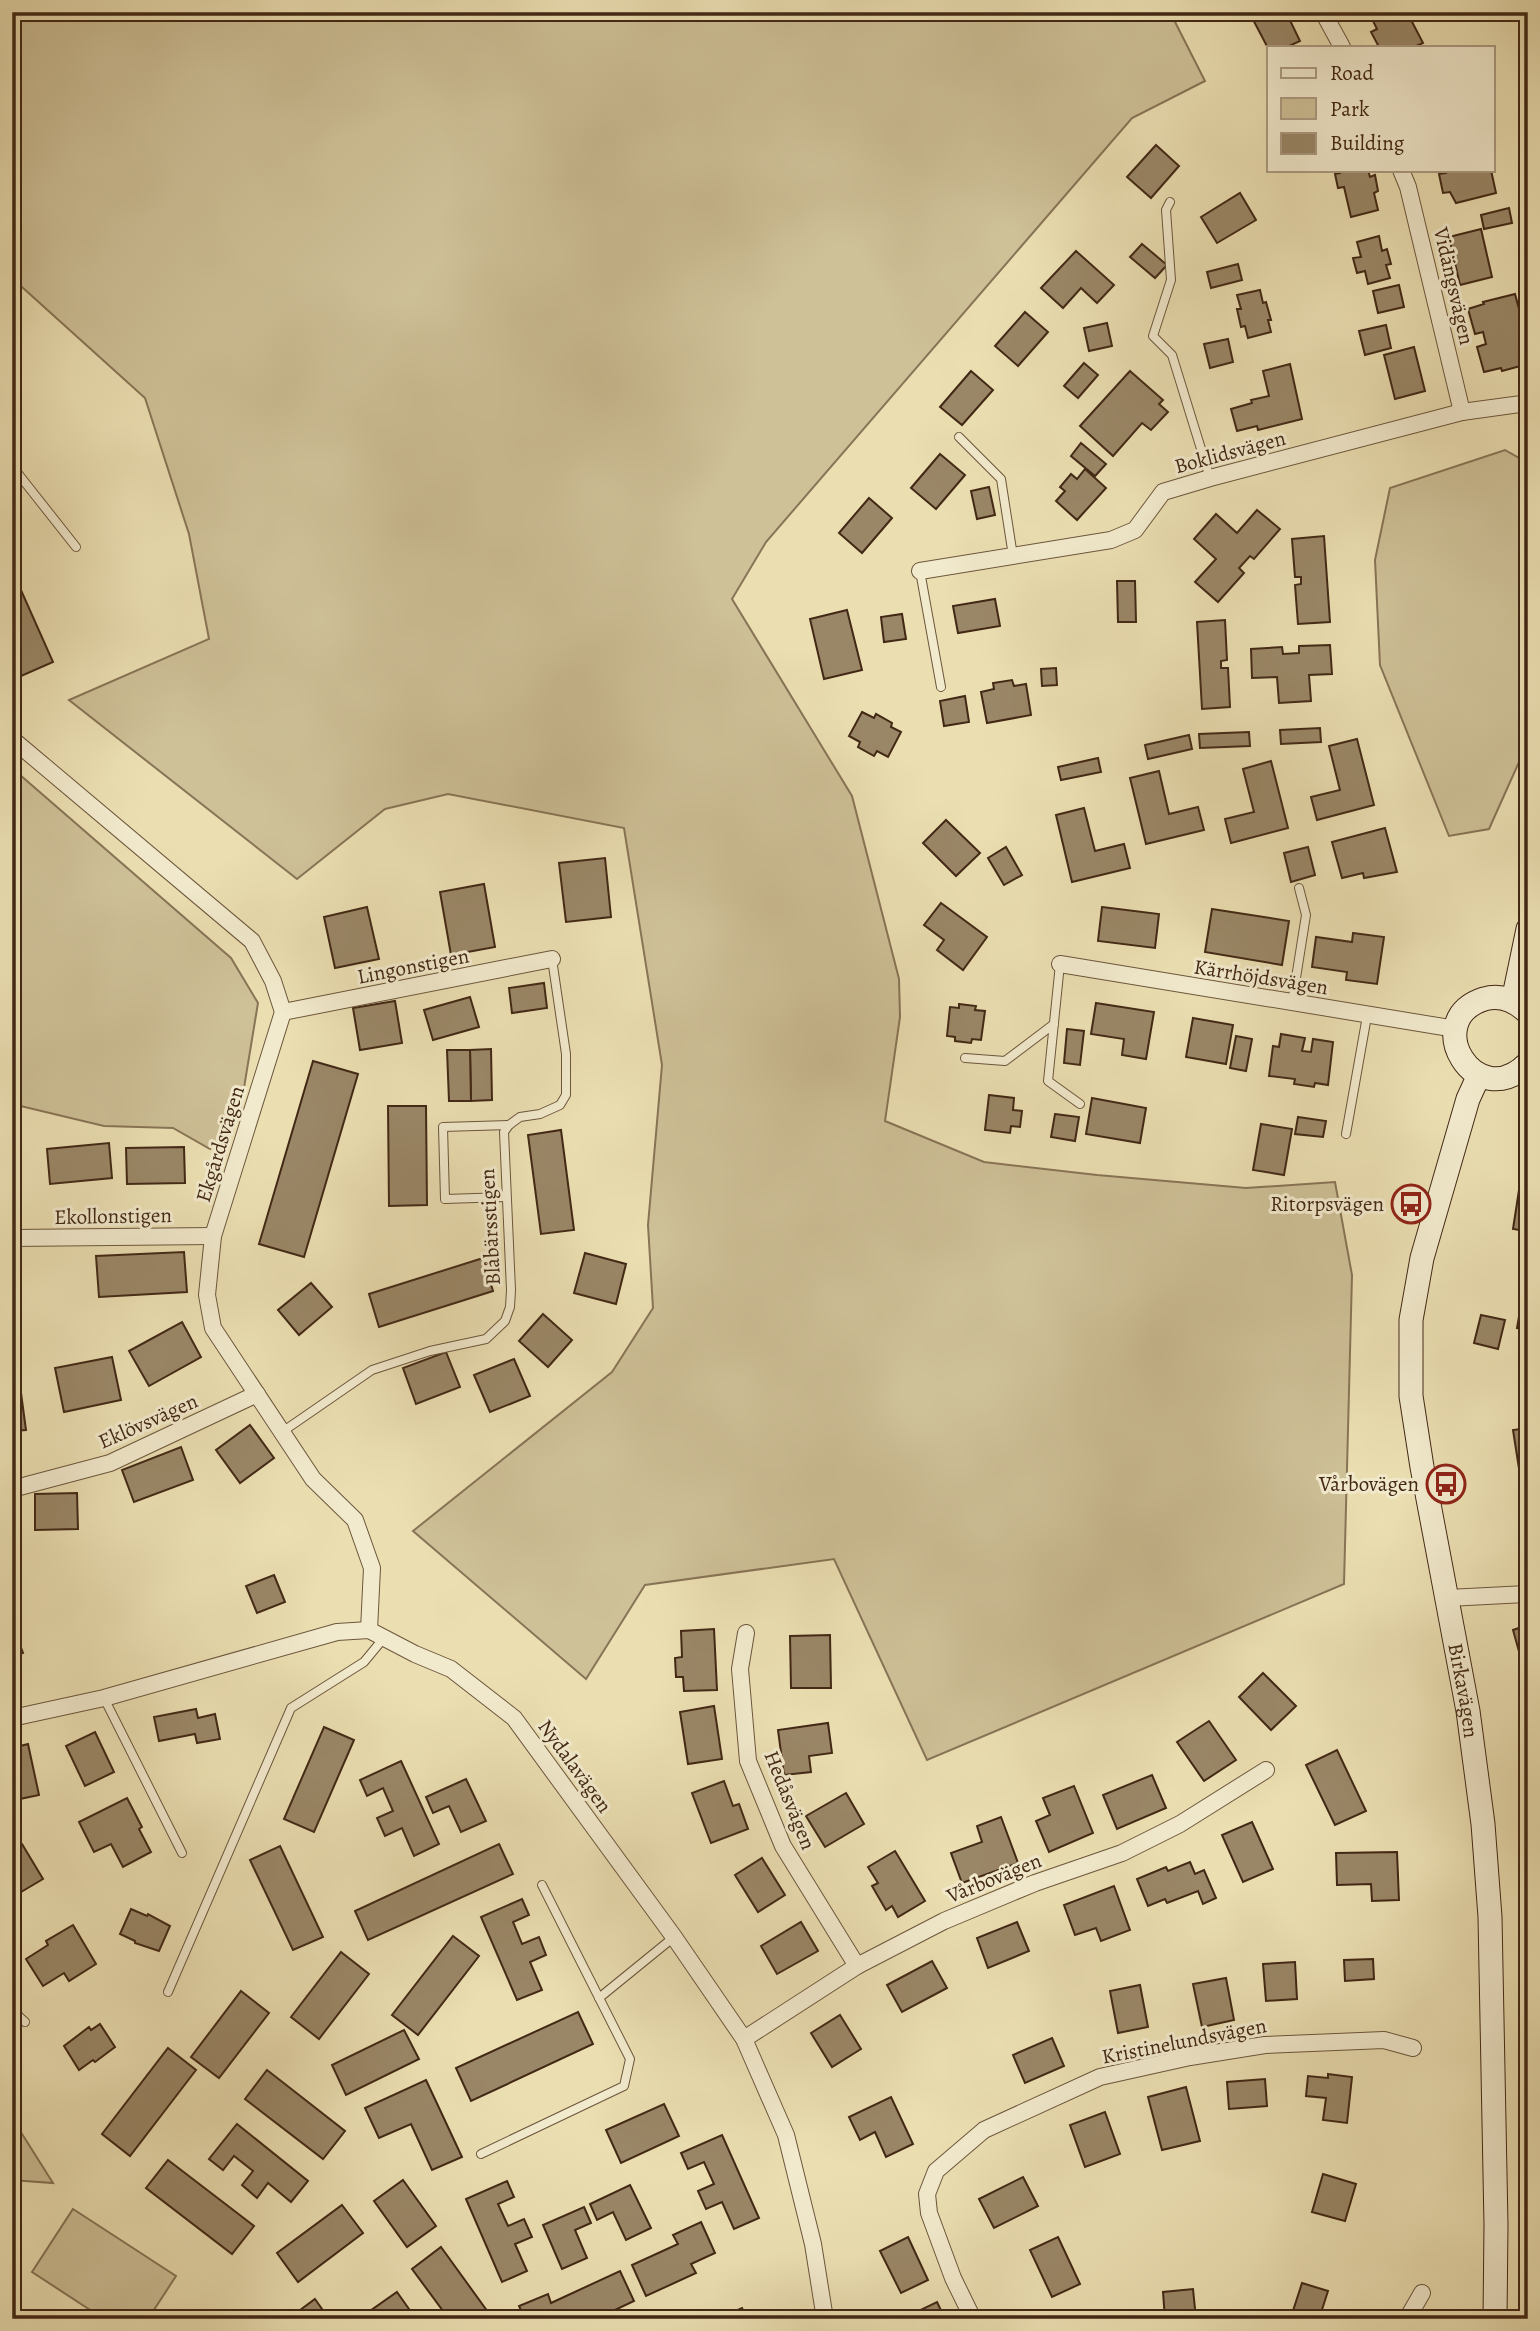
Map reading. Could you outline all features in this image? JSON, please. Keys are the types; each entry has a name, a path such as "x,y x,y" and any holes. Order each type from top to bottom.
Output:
{"street":[{"path":"1323,12 1341,46"},
{"name":"Vidängsvägen","path":"1402,172 1408,187 1462,412"},
{"name":"Boklidsvägen","path":"920,570 1111,540 1135,530 1163,492 1462,412 1528,403"},
{"path":"12,739 251,941 273,981 283,1012"},
{"path":"1528,929 1520,1007 1502,998 1482,1000 1463,1014 1456,1029 1455,1045 1461,1060 1479,1075 1495,1079 1521,1070 1528,1063"},
{"name":"Lingonstigen","path":"283,1012 552,959"},
{"name":"Kärrhöjdsvägen","path":"1060,964 1456,1029"},
{"name":"Ekgårdsvägen","path":"283,1012 214,1236 207,1295 214,1328 257,1394 313,1479 355,1520 372,1568 369,1630"},
{"name":"Birkavägen","path":"1479,1075 1468,1099 1422,1258 1411,1320 1411,1396 1468,1711 1482,1812 1490,1917 1496,2225 1495,2319"},
{"name":"Ekollonstigen","path":"12,1238 214,1236"},
{"name":"Eklövsvägen","path":"12,1489 110,1463 257,1394"},
{"path":"1448,1598 1528,1594"},
{"path":"12,1718 104,1698 337,1632 369,1630"},
{"name":"Nydalavägen","path":"369,1630 383,1639 451,1669 514,1718 674,1937 744,2039 786,2135 813,2244 825,2319"},
{"name":"Hedåsvägen","path":"746,1633 740,1669 748,1761 783,1846 857,1966"},
{"name":"Vårbovägen","path":"744,2039 857,1966 944,1921 1035,1883 1122,1853 1180,1824 1266,1770"},
{"name":"Kristinelundsvägen","path":"973,2319 953,2278 929,2213 927,2194 936,2172 984,2130 1100,2077 1190,2057 1278,2045 1384,2040 1413,2048"},
{"path":"1407,2319 1422,2293"}],"lane":[{"path":"1170,202 1166,210 1171,279 1153,337 1172,355 1209,478"},
{"path":"959,437 1001,479 1013,556"},
{"path":"12,466 76,547"},
{"path":"920,570 941,687"},
{"path":"1292,1003 1306,915 1299,888"},
{"path":"506,1197 445,1199 443,1127 509,1125 520,1117 551,1110 560,1105 566,1095 566,1054 552,959"},
{"path":"1060,964 1048,1081 1080,1104"},
{"path":"1346,1134 1367,1016"},
{"path":"965,1058 1005,1061 1054,1024"},
{"name":"Blåbärsstigen","path":"282,1432 372,1370 430,1351 486,1339 505,1321 510,1307 504,1141 509,1125"},
{"path":"168,1992 291,1707 364,1662 383,1639"},
{"path":"104,1698 182,1853"},
{"path":"481,2154 624,2087 630,2059 542,1885"},
{"path":"599,1998 674,1937"},
{"path":"12,2010 25,2022"}],"green space":[{"path":"12,12 1170,12 1205,81 1132,118 766,542 732,599 852,796 899,979 900,1017 885,1121 984,1162 1246,1188 1335,1182 1352,1275 1344,1584 927,1760 834,1559 645,1585 586,1679 413,1531 612,1372 653,1308 648,1225 662,1065 624,828 448,794 385,809 297,879 69,700 209,639 189,534 145,398 12,278"},
{"path":"1505,450 1528,463 1528,742 1489,829 1449,836 1380,665 1375,560 1390,488"},
{"path":"12,768 231,958 258,1003 239,1118 210,1149 173,1128 104,1126 12,1104"},
{"path":"12,2118 53,2183 12,2180"},
{"path":"73,2209 176,2276 148,2319 104,2319 32,2272"}],"building":[{"path":"1249,12 1286,12 1300,41 1289,46 1267,46"},
{"path":"1385,12 1407,12 1423,43 1416,46 1378,46 1371,32 1377,29 1372,19"},
{"path":"1156,145 1179,166 1151,198 1127,177"},
{"path":"1369,172 1370,177 1375,175 1378,191 1374,193 1378,210 1351,217 1344,187 1338,188 1335,174"},
{"path":"1491,172 1496,193 1456,203 1450,192 1443,193 1439,174"},
{"path":"1240,193 1256,220 1217,243 1201,217"},
{"path":"1509,208 1512,223 1484,229 1481,215"},
{"path":"1481,229 1492,277 1460,285 1449,237"},
{"path":"1379,236 1382,251 1387,249 1391,264 1386,265 1390,278 1368,284 1365,271 1357,273 1353,258 1361,257 1357,242"},
{"path":"1142,244 1167,265 1155,278 1130,257"},
{"path":"1076,251 1114,285 1097,303 1081,288 1063,308 1041,288"},
{"path":"1238,264 1242,280 1211,288 1207,272"},
{"path":"1399,285 1404,307 1378,313 1373,291"},
{"path":"1260,290 1271,320 1268,320 1271,332 1248,338 1245,326 1241,327 1237,309 1241,309 1237,295"},
{"path":"1515,294 1528,342 1528,364 1502,371 1501,368 1484,372 1477,347 1486,344 1483,332 1475,334 1468,309 1484,304 1483,302"},
{"path":"1025,312 1048,332 1018,366 995,346"},
{"path":"1107,323 1112,346 1089,351 1084,328"},
{"path":"1386,325 1391,348 1365,355 1359,331"},
{"path":"1228,339 1233,362 1210,368 1204,344"},
{"path":"1414,347 1425,391 1395,399 1384,355"},
{"path":"1084,363 1098,375 1078,398 1064,386"},
{"path":"1290,364 1302,419 1258,430 1257,426 1237,431 1231,409 1269,396 1263,371"},
{"path":"971,371 993,390 962,425 940,407"},
{"path":"1130,371 1163,400 1159,404 1168,412 1151,430 1142,423 1113,456 1080,426"},
{"path":"1081,443 1106,464 1095,476 1071,456"},
{"path":"940,454 965,475 936,509 911,488"},
{"path":"1085,469 1106,488 1077,520 1056,501 1065,491 1060,487 1071,474 1077,479"},
{"path":"989,487 995,515 977,519 971,491"},
{"path":"869,498 892,518 862,553 839,533"},
{"path":"1257,510 1280,529 1254,559 1250,556 1239,568 1244,573 1218,602 1195,582 1216,559 1194,539 1216,514 1237,533"},
{"path":"1324,536 1330,622 1298,624 1295,585 1301,584 1301,577 1295,577 1292,539"},
{"path":"12,570 53,662 12,680"},
{"path":"1117,581 1135,581 1136,622 1118,622"},
{"path":"995,599 1000,626 958,633 953,606"},
{"path":"847,610 862,670 824,679 810,619"},
{"path":"902,614 906,639 884,642 881,617"},
{"path":"1225,620 1227,660 1221,661 1221,668 1228,668 1230,707 1202,709 1197,622"},
{"path":"1330,645 1332,674 1309,675 1311,701 1279,703 1277,677 1252,678 1251,649 1282,647 1283,654 1299,653 1299,646"},
{"path":"1056,668 1057,685 1042,686 1041,669"},
{"path":"1012,680 1014,686 1026,684 1031,715 987,723 981,692 994,689 993,683"},
{"path":"965,696 969,722 944,726 940,701"},
{"path":"862,712 874,718 876,714 901,732 888,757 877,751 874,756 858,747 860,742 849,736"},
{"path":"1320,728 1321,742 1281,744 1280,730"},
{"path":"1249,732 1250,746 1200,748 1199,734"},
{"path":"1189,735 1192,749 1148,759 1145,745"},
{"path":"1357,739 1374,805 1317,820 1311,797 1340,790 1329,746"},
{"path":"1098,758 1101,772 1061,780 1058,767"},
{"path":"1271,761 1288,828 1231,843 1225,819 1254,812 1243,769"},
{"path":"1159,771 1169,814 1198,807 1204,830 1146,844 1130,778"},
{"path":"1084,808 1095,851 1124,844 1130,868 1072,882 1056,815"},
{"path":"946,820 980,853 956,876 923,843"},
{"path":"1385,828 1397,872 1364,878 1363,873 1342,878 1332,842"},
{"path":"1006,847 1022,875 1004,885 988,858"},
{"path":"1308,847 1315,875 1291,882 1284,853"},
{"path":"605,858 611,917 566,922 559,863"},
{"path":"484,884 495,947 451,955 440,892"},
{"path":"941,903 987,937 963,970 937,950 944,940 924,925"},
{"path":"367,907 379,959 335,968 324,917"},
{"path":"1102,907 1159,914 1155,948 1098,941"},
{"path":"1212,909 1289,921 1282,965 1205,952"},
{"path":"1353,933 1384,937 1377,984 1346,980 1347,972 1312,967 1316,937 1352,942"},
{"path":"544,983 547,1008 512,1013 509,988"},
{"path":"470,997 479,1027 433,1040 424,1010"},
{"path":"395,1001 402,1043 360,1050 353,1008"},
{"path":"1096,1003 1154,1012 1146,1059 1122,1055 1124,1039 1091,1034"},
{"path":"959,1004 976,1006 975,1010 985,1011 981,1040 972,1039 971,1043 955,1041 955,1037 947,1036 950,1007 959,1008"},
{"path":"1193,1018 1233,1025 1226,1064 1186,1057"},
{"path":"1067,1029 1084,1031 1080,1065 1064,1063"},
{"path":"1281,1034 1305,1038 1302,1051 1311,1052 1313,1039 1333,1042 1328,1085 1315,1083 1314,1087 1294,1084 1295,1079 1269,1076 1273,1046 1279,1047"},
{"path":"1236,1036 1252,1039 1246,1071 1230,1068"},
{"path":"491,1049 492,1100 471,1101 470,1050"},
{"path":"447,1050 470,1050 471,1101 449,1101"},
{"path":"313,1061 358,1074 304,1257 259,1244"},
{"path":"989,1095 1014,1098 1013,1110 1022,1111 1020,1127 1011,1126 1010,1133 985,1130"},
{"path":"1092,1098 1146,1108 1140,1143 1086,1134"},
{"path":"388,1106 426,1106 427,1205 389,1206"},
{"path":"1055,1114 1079,1117 1075,1141 1051,1137"},
{"path":"1298,1117 1326,1121 1323,1137 1295,1134"},
{"path":"1261,1124 1292,1129 1284,1175 1253,1170"},
{"path":"561,1130 574,1230 541,1234 528,1135"},
{"path":"109,1143 112,1178 50,1184 47,1149"},
{"path":"184,1147 185,1183 127,1184 126,1148"},
{"path":"1519,1190 1528,1192 1528,1248 1523,1247 1526,1231 1513,1229"},
{"path":"184,1252 187,1292 99,1297 96,1256"},
{"path":"585,1253 626,1264 616,1304 574,1293"},
{"path":"483,1258 493,1291 379,1327 369,1294"},
{"path":"311,1283 332,1307 299,1335 278,1310"},
{"path":"1523,1293 1528,1294 1528,1329 1517,1328"},
{"path":"543,1314 572,1340 548,1367 519,1341"},
{"path":"1481,1315 1505,1320 1498,1349 1474,1343"},
{"path":"182,1322 201,1357 149,1386 129,1351"},
{"path":"446,1352 460,1387 416,1404 403,1368"},
{"path":"112,1357 121,1400 64,1412 55,1368"},
{"path":"514,1359 530,1396 490,1412 474,1375"},
{"path":"21,1393 26,1430 12,1431 12,1394"},
{"path":"250,1425 274,1458 240,1483 216,1450"},
{"path":"1528,1428 1528,1498 1524,1475 1520,1475 1513,1430"},
{"path":"181,1447 193,1480 134,1502 122,1470"},
{"path":"77,1493 78,1529 35,1530 35,1494"},
{"path":"274,1575 285,1602 257,1613 246,1586"},
{"path":"12,1624 23,1653 12,1657"},
{"path":"1528,1625 1528,1684 1513,1630"},
{"path":"714,1629 717,1690 684,1691 683,1677 676,1677 675,1658 682,1657 681,1631"},
{"path":"830,1635 831,1688 791,1688 790,1636"},
{"path":"1263,1673 1296,1706 1271,1730 1239,1697"},
{"path":"714,1706 722,1759 688,1764 680,1712"},
{"path":"196,1709 198,1718 215,1714 220,1739 197,1743 195,1734 159,1741 154,1717"},
{"path":"1209,1721 1236,1760 1204,1781 1177,1742"},
{"path":"828,1723 832,1753 809,1756 811,1772 784,1775 778,1730"},
{"path":"324,1727 354,1740 314,1832 284,1819"},
{"path":"95,1732 114,1772 85,1786 66,1746"},
{"path":"28,1744 39,1795 15,1800 12,1788 12,1748"},
{"path":"1337,1750 1366,1811 1335,1825 1306,1765"},
{"path":"401,1761 439,1844 414,1856 402,1828 385,1836 377,1818 393,1811 383,1788 367,1796 360,1780"},
{"path":"1152,1775 1166,1808 1117,1829 1103,1795"},
{"path":"466,1779 486,1821 461,1832 449,1806 433,1813 426,1797"},
{"path":"724,1781 733,1806 739,1804 748,1829 711,1843 692,1793"},
{"path":"1074,1786 1093,1833 1049,1852 1036,1821 1050,1815 1043,1798"},
{"path":"846,1793 864,1824 825,1847 806,1816"},
{"path":"127,1798 151,1852 123,1867 111,1844 94,1852 79,1822"},
{"path":"1001,1817 1018,1863 962,1883 951,1853 982,1842 977,1826"},
{"path":"1252,1822 1273,1869 1243,1882 1222,1835"},
{"path":"22,1844 43,1879 16,1895 12,1893 12,1850"},
{"path":"499,1844 513,1874 368,1940 355,1911"},
{"path":"280,1846 323,1937 293,1950 250,1860"},
{"path":"895,1851 925,1901 898,1917 892,1906 886,1910 872,1886 878,1883 868,1867"},
{"path":"1397,1852 1399,1900 1372,1901 1371,1884 1337,1885 1336,1853"},
{"path":"762,1858 785,1895 758,1912 735,1875"},
{"path":"1190,1862 1195,1874 1204,1870 1216,1898 1203,1904 1198,1891 1167,1903 1165,1899 1148,1906 1137,1879 1166,1867 1168,1871"},
{"path":"1114,1886 1130,1930 1101,1941 1096,1928 1075,1935 1064,1905"},
{"path":"522,1899 529,1915 513,1922 522,1944 539,1937 546,1955 530,1962 542,1990 517,2000 481,1917"},
{"path":"131,1909 147,1916 148,1914 170,1926 159,1951 135,1943 120,1934"},
{"path":"801,1922 818,1951 777,1974 761,1946"},
{"path":"1017,1922 1029,1951 988,1968 977,1938"},
{"path":"73,1925 96,1964 69,1981 64,1973 43,1986 26,1959 48,1945 46,1941"},
{"path":"453,1936 479,1956 418,2035 392,2015"},
{"path":"341,1952 369,1974 319,2039 291,2017"},
{"path":"1373,1959 1374,1979 1345,1981 1344,1960"},
{"path":"932,1961 947,1988 902,2012 887,1985"},
{"path":"1295,1962 1297,1999 1266,2001 1263,1964"},
{"path":"1226,1978 1234,2020 1202,2027 1193,1984"},
{"path":"1140,1985 1148,2027 1118,2033 1110,1991"},
{"path":"241,1991 269,2013 219,2078 191,2057"},
{"path":"578,2012 593,2044 471,2101 456,2068"},
{"path":"840,2015 861,2049 832,2067 811,2033"},
{"path":"100,2024 115,2047 79,2070 64,2046 89,2027 91,2030"},
{"path":"404,2030 419,2059 346,2095 332,2065"},
{"path":"1052,2038 1064,2066 1025,2083 1013,2055"},
{"path":"168,2048 196,2070 130,2156 102,2134"},
{"path":"267,2070 345,2131 323,2159 245,2099"},
{"path":"1328,2074 1352,2077 1347,2123 1323,2120 1326,2098 1306,2096 1308,2076 1328,2078"},
{"path":"1265,2079 1267,2106 1229,2109 1227,2082"},
{"path":"426,2080 462,2157 432,2170 411,2124 379,2138 365,2108"},
{"path":"1186,2087 1200,2141 1162,2150 1148,2097"},
{"path":"891,2097 913,2144 886,2157 875,2132 860,2140 849,2117"},
{"path":"664,2104 679,2136 621,2163 606,2130"},
{"path":"1105,2112 1120,2154 1085,2167 1070,2125"},
{"path":"237,2124 308,2181 291,2202 268,2183 257,2198 242,2185 253,2171 234,2156 223,2170 209,2159"},
{"path":"722,2135 759,2218 734,2229 722,2202 706,2209 698,2191 714,2184 704,2162 688,2169 681,2153"},
{"path":"168,2160 254,2226 232,2254 146,2188"},
{"path":"1323,2174 1356,2184 1345,2221 1312,2212"},
{"path":"1023,2177 1038,2206 994,2228 979,2199"},
{"path":"403,2180 436,2226 407,2247 374,2201"},
{"path":"507,2181 514,2197 498,2204 508,2226 524,2219 532,2237 515,2244 527,2271 502,2282 466,2199"},
{"path":"630,2185 651,2228 626,2240 613,2212 597,2220 590,2204"},
{"path":"342,2205 363,2233 298,2282 277,2253"},
{"path":"584,2207 591,2223 575,2230 587,2258 562,2269 543,2225"},
{"path":"701,2222 715,2253 691,2264 696,2273 646,2296 632,2265 678,2244 673,2235"},
{"path":"908,2237 928,2280 901,2293 880,2251"},
{"path":"1058,2237 1080,2284 1052,2297 1030,2250"},
{"path":"441,2247 493,2319 449,2319 412,2269"},
{"path":"620,2271 634,2301 596,2319 525,2319 519,2306 548,2294 551,2303"},
{"path":"1302,2283 1328,2291 1319,2319 1306,2319 1292,2314"},
{"path":"1193,2289 1196,2319 1165,2319 1163,2292"},
{"path":"397,2292 416,2319 360,2318"},
{"path":"315,2299 329,2319 288,2319"},
{"path":"937,2302 945,2319 911,2319 910,2315"},
{"path":"742,2308 747,2319 717,2319"}],"place":[{"name":"Ritorpsvägen","path":"1411,1204"},
{"name":"Vårbovägen","path":"1446,1484"}]}
